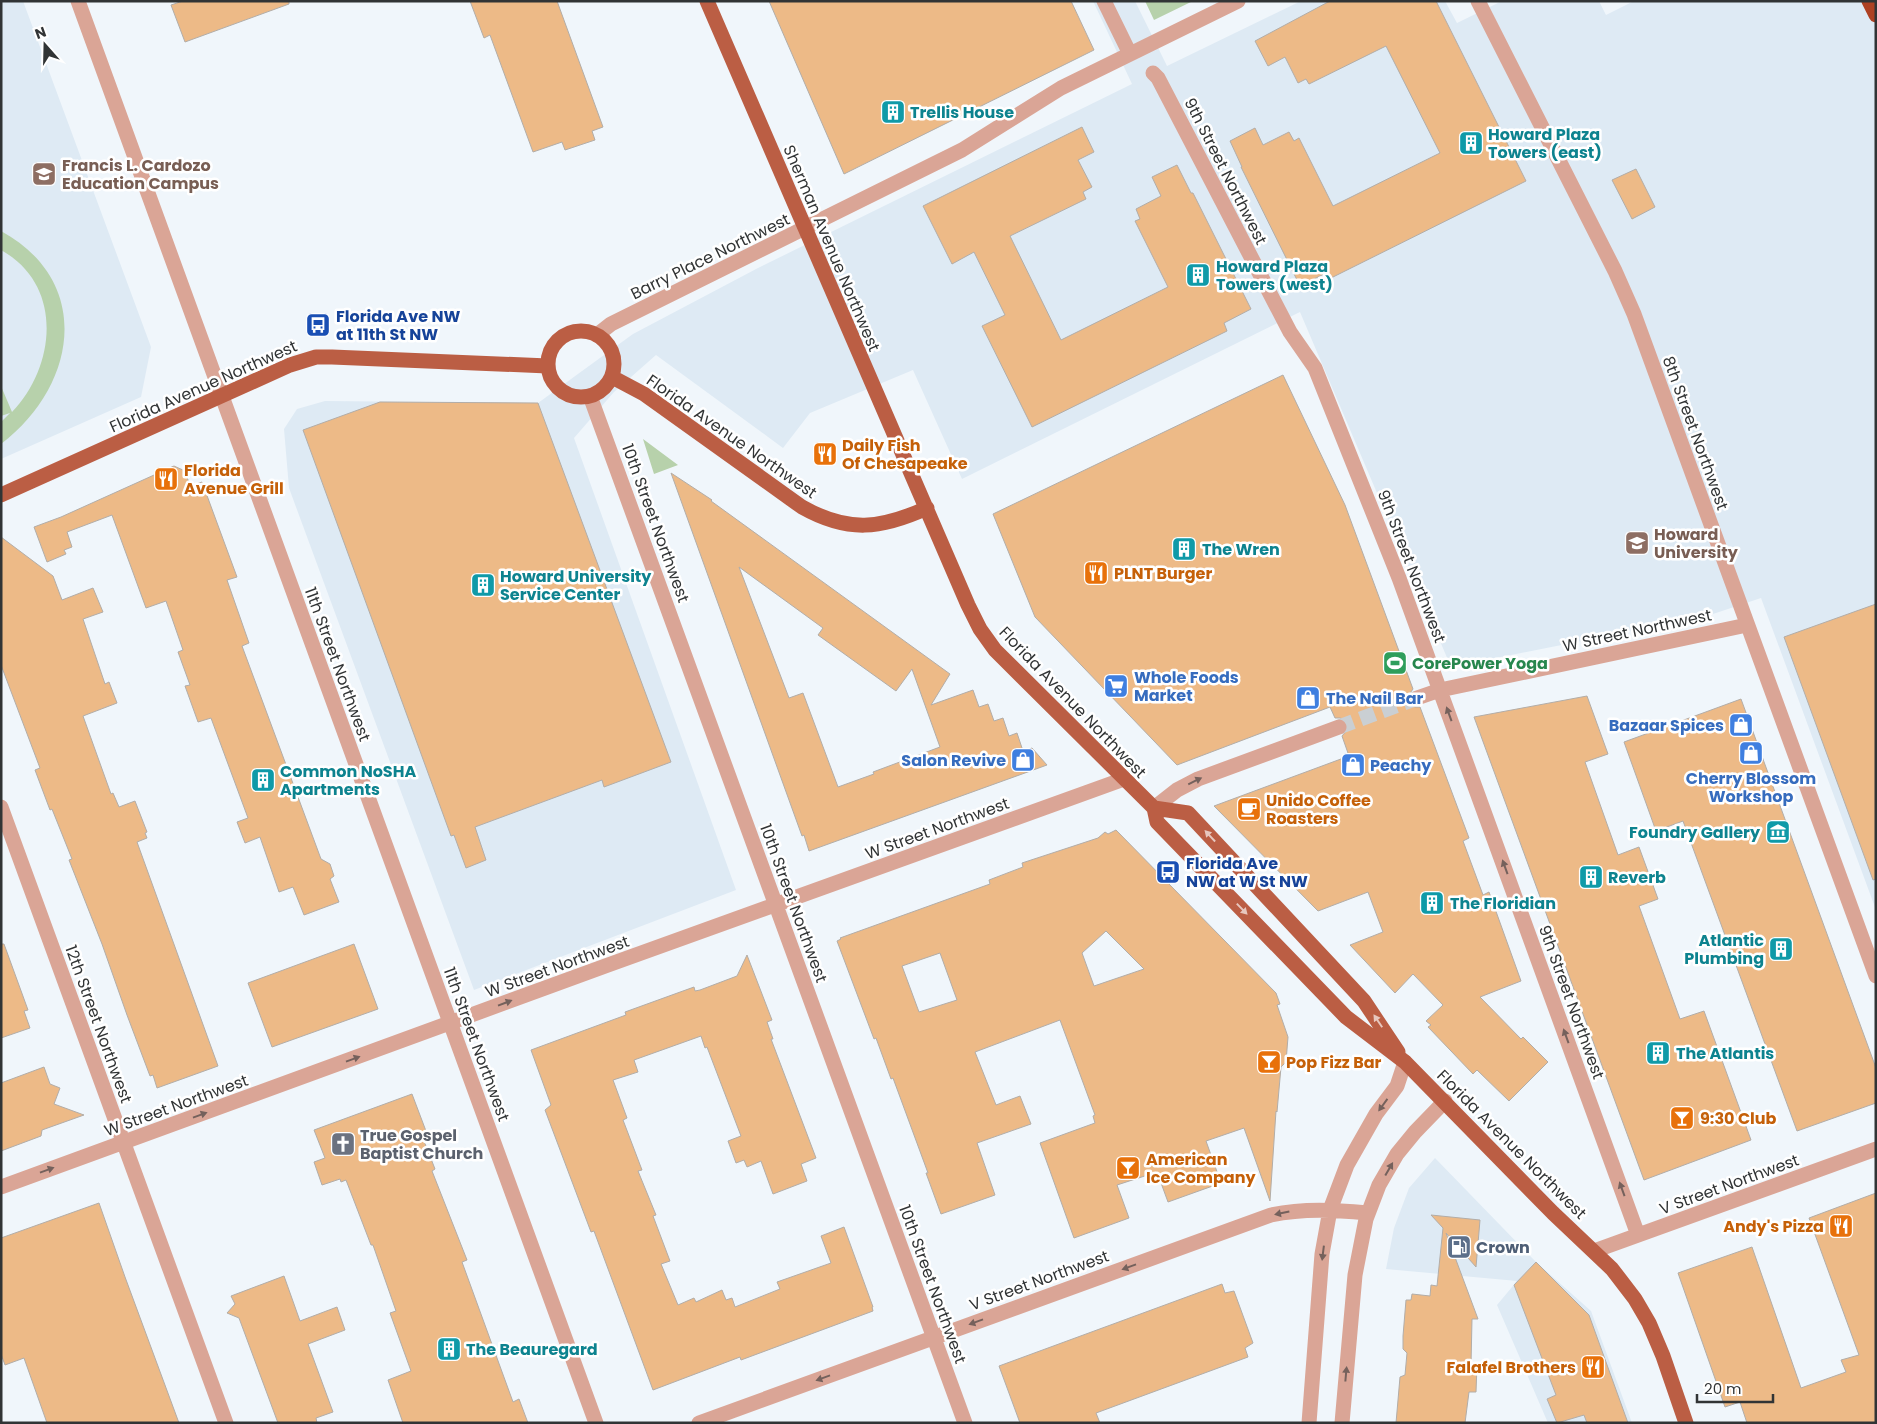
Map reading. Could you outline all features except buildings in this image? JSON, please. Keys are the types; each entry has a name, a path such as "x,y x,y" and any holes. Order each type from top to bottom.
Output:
{"highway":[{"path":"1869,1 1876,15"}],"main road":[{"name":"Sherman Avenue Northwest","path":"707,1 927,508"},
{"path":"587,332 596,335 610,348 614,358 612,377 606,386 590,396 576,396 562,391 550,376 549,356 553,347 568,334 587,332"},
{"name":"Florida Avenue Northwest","path":"1,495 221,395 290,365 316,357 548,366"},
{"name":"Florida Avenue Northwest","path":"612,377 644,394 802,508 827,520 854,526 881,524 902,519 927,508 968,605 987,640 1154,808 1157,822 1346,1017 1405,1062 1594,1251"},
{"name":"Florida Avenue Northwest","path":"1154,808 1188,813 1364,1001 1405,1062"},
{"path":"1594,1251 1620,1278 1635,1298 1649,1323 1663,1356 1686,1423"}],"street":[{"name":"11th Street Northwest","path":"78,1 596,1423"},
{"path":"1104,1 1130,54"},
{"name":"Barry Place Northwest","path":"596,335 612,324 962,150 1060,88 1238,1"},
{"name":"8th Street Northwest","path":"1478,1 1634,314 1876,976"},
{"name":"9th Street Northwest","path":"1154,73 1290,332 1315,368 1399,578 1638,1235"},
{"name":"10th Street Northwest","path":"590,396 965,1423"},
{"name":"W Street Northwest","path":"1417,698 1440,690 1747,625"},
{"path":"1154,808 1177,790 1198,779 1339,728"},
{"name":"W Street Northwest","path":"1,1187 1124,779"},
{"name":"12th Street Northwest","path":"1,807 226,1423"},
{"path":"1309,1423 1320,1272 1330,1210 1347,1165 1376,1114 1397,1086 1405,1062"},
{"path":"1342,1423 1355,1275 1363,1230 1368,1214 1379,1185 1398,1154 1414,1132 1445,1101"},
{"name":"V Street Northwest","path":"1594,1251 1876,1149"},
{"name":"V Street Northwest","path":"699,1423 1272,1215 1294,1210 1330,1210 1368,1214"}],"shaded area":[{"name":"Francis L. Cardozo Education Campus","path":"1,1 23,1 151,347 141,397 1,459"},
{"name":"Howard University","path":"1093,1 1135,1 1167,66 1301,1 1445,1 1457,23 1502,1 1599,1 1606,15 1634,1 1876,1 1876,910 1761,598 1707,616 1451,667 1300,312 962,479 913,370 810,413 783,448 656,355 614,392 574,438 736,890 474,990 289,488 284,429 297,409 325,401 538,403 633,334 758,268 1132,84"},
{"path":"1435,1158 1536,1262 1591,1311 1632,1423 1548,1423 1497,1305 1517,1281 1386,1269 1394,1228 1409,1188"}],"green space":[{"path":"1145,1 1193,1 1154,20"},
{"path":"1,231 31,252 51,278 62,306 64,335 59,365 46,393 27,420 1,444 1,422 10,413 1,416 1,386 12,412 27,393 38,372 44,350 47,327 44,305 35,284 21,265 1,250"},
{"path":"643,439 678,465 654,474"}],"tunnel":[{"path":"1339,727 1417,698"}],"place":[{"name":"Trellis House","path":"893,112"},
{"name":"Howard Plaza Towers (east)","path":"1471,143"},
{"name":"Francis L. Cardozo Education Campus","path":"44,174"},
{"name":"Howard Plaza Towers (west)","path":"1198,275"},
{"name":"Florida Ave NW at 11th St NW","path":"318,325"},
{"name":"Daily Fish Of Chesapeake","path":"825,454"},
{"name":"Florida Avenue Grill","path":"166,479"},
{"name":"Howard University","path":"1637,543"},
{"name":"The Wren","path":"1184,549"},
{"name":"PLNT Burger","path":"1096,573"},
{"name":"Howard University Service Center","path":"483,585"},
{"name":"CorePower Yoga","path":"1395,663"},
{"name":"Whole Foods Market","path":"1116,686"},
{"name":"The Nail Bar","path":"1308,698"},
{"name":"Bazaar Spices","path":"1741,725"},
{"name":"Cherry Blossom Workshop","path":"1751,753"},
{"name":"Salon Revive","path":"1023,760"},
{"name":"Peachy","path":"1353,765"},
{"name":"Common NoSHA Apartments","path":"263,780"},
{"name":"Unido Coffee Roasters","path":"1249,809"},
{"name":"Foundry Gallery","path":"1778,832"},
{"name":"Florida Ave NW at W St NW","path":"1168,872"},
{"name":"Reverb","path":"1591,877"},
{"name":"The Floridian","path":"1432,903"},
{"name":"Atlantic Plumbing","path":"1781,949"},
{"name":"The Atlantis","path":"1658,1053"},
{"name":"Pop Fizz Bar","path":"1269,1062"},
{"name":"9:30 Club","path":"1682,1118"},
{"name":"True Gospel Baptist Church","path":"343,1144"},
{"name":"American Ice Company","path":"1128,1168"},
{"name":"Andy's Pizza","path":"1841,1226"},
{"name":"Crown","path":"1459,1247"},
{"name":"The Beauregard","path":"449,1349"},
{"name":"Falafel Brothers","path":"1593,1367"}]}
